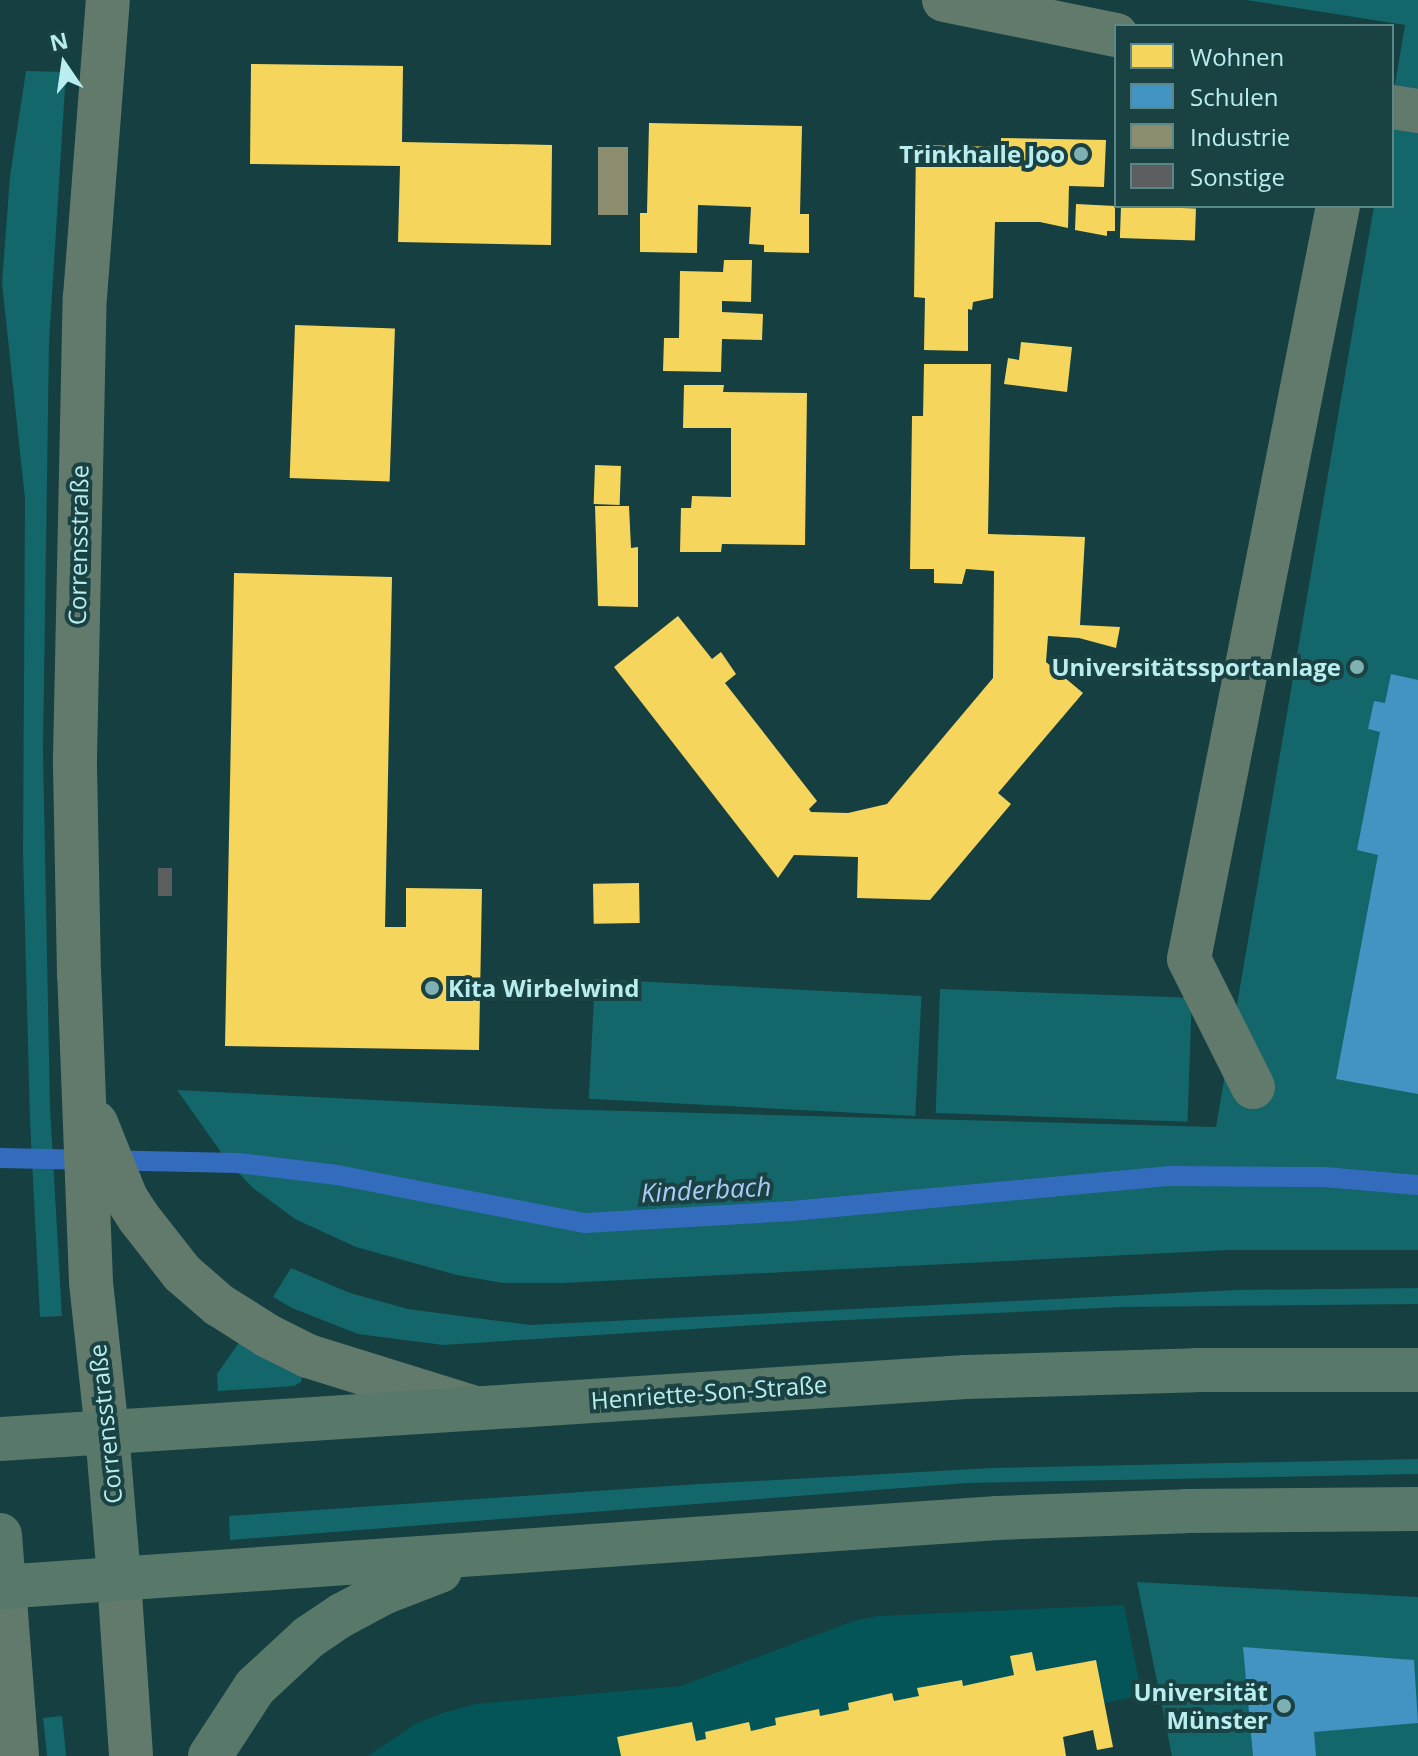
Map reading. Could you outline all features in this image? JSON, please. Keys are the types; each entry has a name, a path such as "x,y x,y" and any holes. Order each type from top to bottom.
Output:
{"main road":[{"name":"Henriette-Son-Straße","path":"0,1439 966,1377 1196,1370 1418,1370"},
{"name":"Corrensstraße","path":"107,1432 119,1579"},
{"path":"0,1535 2,1587 998,1518 1185,1511 1418,1509"},
{"path":"210,1756 255,1687 309,1637 383,1593 480,1556"}],"street":[{"name":"Corrensstraße","path":"107,1432 91,1282 109,1204 89,1116 76,860 78,500 86,267 108,0"},
{"path":"944,0 1114,35"},
{"path":"1394,107 1418,111"},
{"path":"1253,1087 1189,959 1338,208"},
{"path":"109,1204 219,1305 268,1336 336,1366 475,1408"},
{"name":"Corrensstraße","path":"119,1579 131,1756"},
{"path":"2,1587 17,1756"}],"shaded area":[{"path":"1246,0 1418,0 1418,1250 1229,1250 563,1283 503,1283 457,1275 356,1247 295,1219 253,1188 228,1162 177,1090 554,1109 1216,1127 1374,208 1394,208 1394,90 1405,25"},
{"path":"26,71 66,72 49,343 43,751 50,1107 62,1316 40,1317 30,1121 23,852 25,499 2,283 10,176"},
{"path":"595,979 922,996 915,1116 589,1099"},
{"path":"940,989 1192,998 1188,1122 936,1113"},
{"path":"291,1268 350,1293 408,1309 530,1325 1236,1290 1418,1288 1418,1304 1122,1307 805,1322 443,1345 358,1334 292,1308 273,1297"},
{"path":"240,1341 302,1377 301,1382 294,1386 218,1391 217,1374"},
{"path":"1418,1459 1418,1474 967,1483 230,1540 229,1516 683,1485 992,1468"},
{"name":"Universität Münster","path":"1137,1582 1418,1597 1418,1756 1172,1756"},
{"path":"1124,1605 1142,1695 863,1756 368,1756 417,1723 446,1712 476,1704 681,1686 853,1621 878,1616"},
{"path":"62,1716 66,1756 47,1756 43,1718"}],"building: Wohnen":[{"path":"251,64 403,66 402,142 552,145 551,245 398,242 400,166 250,164"},
{"path":"649,123 802,126 800,214 809,214 809,253 764,252 764,245 749,244 751,207 698,205 697,253 640,252 640,213 647,213"},
{"path":"1001,138 1106,140 1104,187 1069,186 1068,228 1040,222 995,222 993,298 973,302 972,310 968,309 968,351 924,350 925,298 914,297 916,145 1001,147"},
{"path":"1076,204 1114,206 1115,231 1107,231 1107,236 1075,230"},
{"path":"1121,208 1196,209 1195,241 1120,238"},
{"path":"724,260 752,260 751,302 722,301 722,312 763,314 762,340 722,339 721,372 663,371 664,338 679,338 680,271 723,272"},
{"path":"295,325 395,328 390,481 290,478"},
{"path":"1021,342 1072,347 1067,392 1004,384 1008,358 1019,360"},
{"path":"924,364 991,364 988,534 1085,537 1080,625 1120,627 1116,648 1079,638 1048,636 1046,662 1083,693 998,793 1011,804 930,900 857,898 858,857 794,855 778,878 614,667 678,616 712,659 721,652 736,674 725,683 817,801 809,809 811,812 848,813 887,804 993,678 994,571 966,569 962,584 934,583 934,569 910,569 912,416 923,416"},
{"path":"684,385 724,385 723,392 807,393 805,545 722,544 721,552 680,552 681,508 691,508 692,496 731,497 731,428 683,428"},
{"path":"595,465 621,466 620,505 594,504"},
{"path":"595,506 629,506 631,548 638,547 638,607 598,606"},
{"path":"234,573 392,577 385,927 406,927 406,888 482,889 479,1050 225,1046"},
{"path":"639,883 640,923 594,924 593,884"},
{"path":"1032,1652 1036,1671 1096,1660 1113,1747 1097,1750 1093,1730 1063,1737 1066,1756 621,1756 617,1737 692,1722 696,1741 706,1739 705,1732 749,1722 751,1731 776,1725 775,1718 819,1709 820,1716 849,1710 848,1703 892,1693 894,1701 919,1696 917,1688 962,1680 963,1686 1014,1675 1010,1656"}],"building: Schulen":[{"path":"1391,674 1418,680 1418,1094 1336,1079 1378,855 1357,850 1380,732 1368,729 1374,701 1385,703"},
{"path":"1243,1647 1414,1660 1418,1723 1314,1732 1316,1756 1253,1756"}],"building: Industrie":[{"path":"598,147 628,147 628,215 598,215"}],"building: Sonstige":[{"path":"158,868 172,868 172,896 158,896"}],"waterway":[{"name":"Kinderbach","path":"0,1158 238,1163 337,1175 585,1223 792,1211 1170,1176 1324,1177 1418,1185"}],"place":[{"name":"Trinkhalle Joo","path":"1081,154"},
{"name":"Universitätssportanlage","path":"1357,667"},
{"name":"Kita Wirbelwind","path":"432,988"},
{"name":"Universität Münster","path":"1284,1706"}]}
